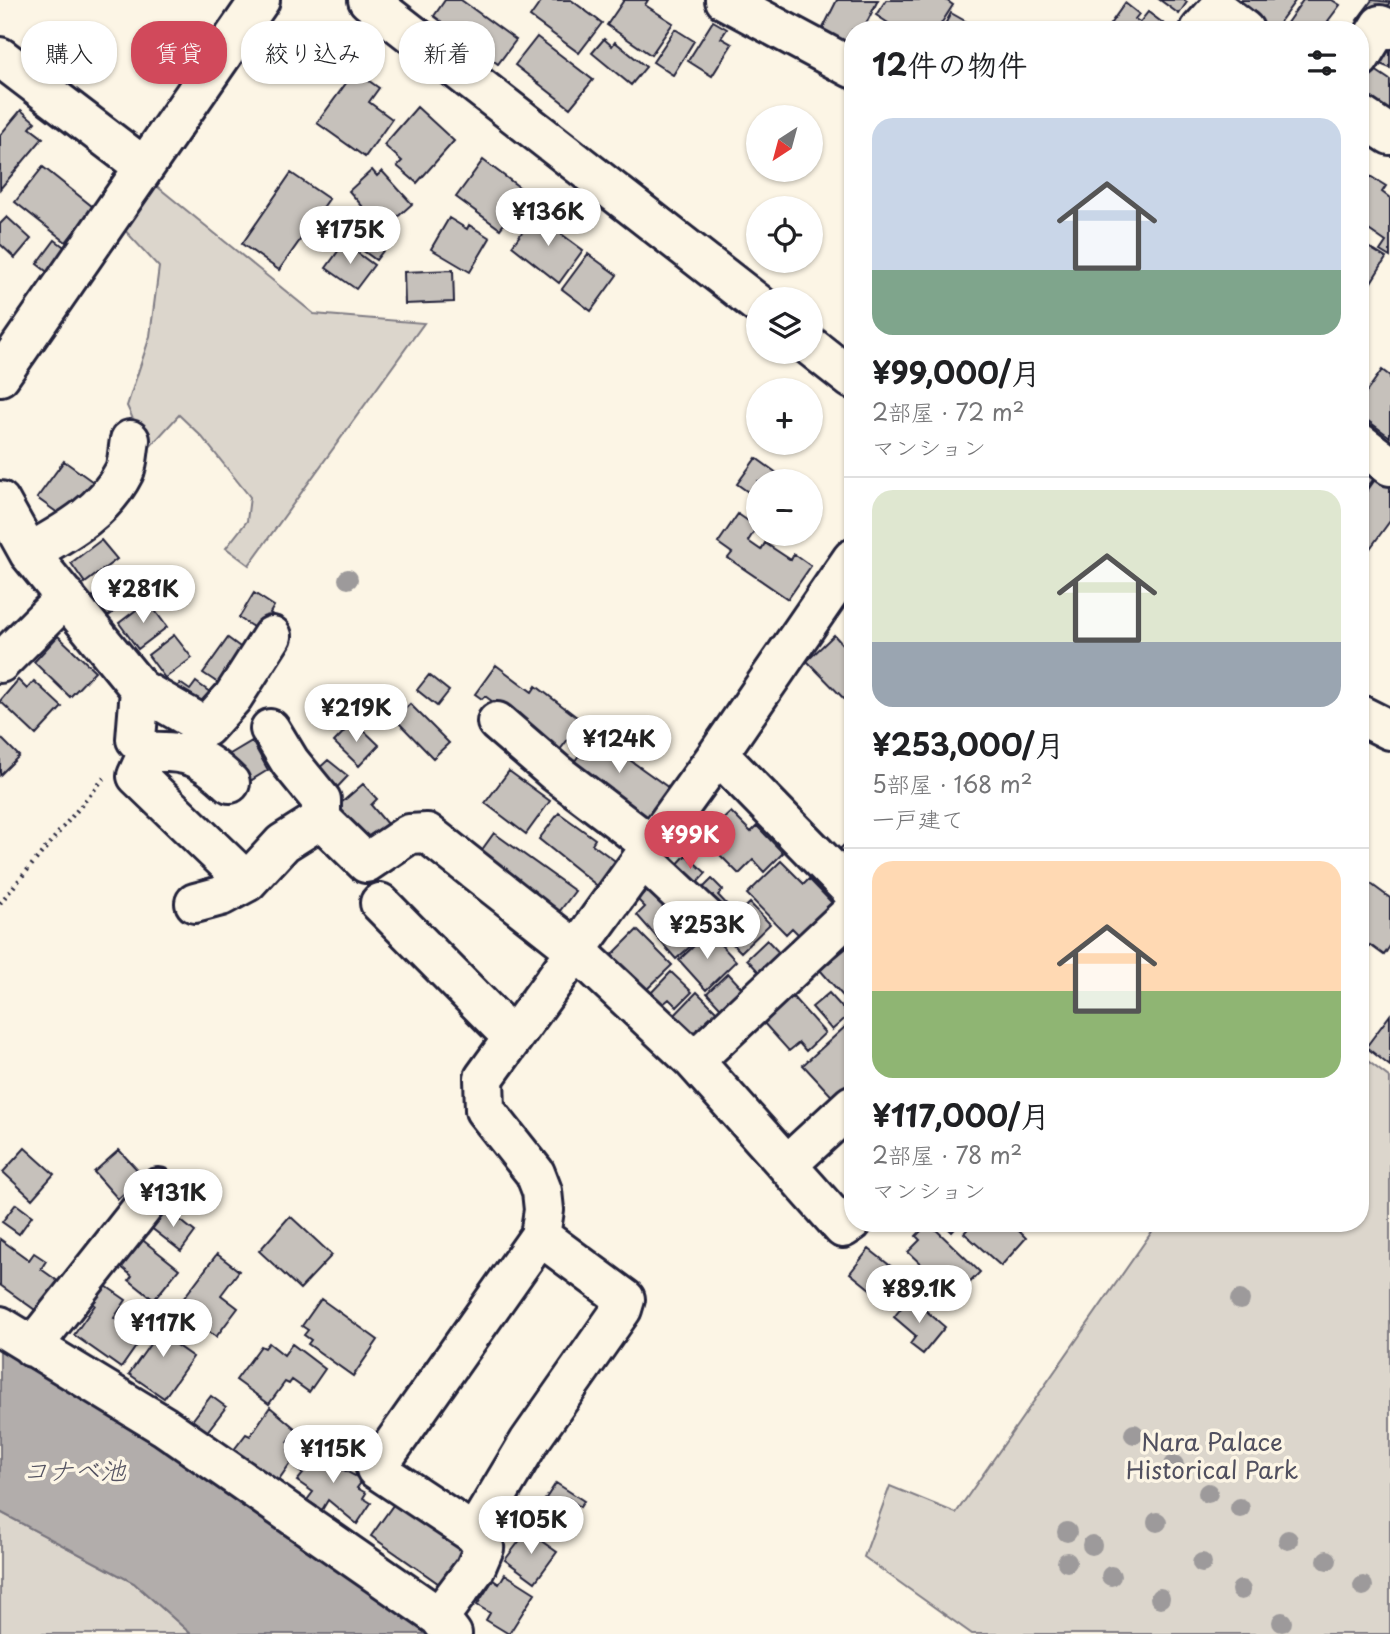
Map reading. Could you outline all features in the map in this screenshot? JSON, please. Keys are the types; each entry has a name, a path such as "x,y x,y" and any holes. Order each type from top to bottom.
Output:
{"street":[{"path":"0,376 260,0"},
{"path":"368,0 746,295"},
{"path":"725,0 844,64"},
{"path":"1369,43 1380,25 1390,29"},
{"path":"0,57 144,167"},
{"path":"1369,121 1390,135"},
{"path":"823,356 844,373"},
{"path":"29,553 79,525 102,502 125,471 130,440"},
{"path":"1369,450 1390,467"},
{"path":"0,501 29,553 140,689 206,727 233,697 272,636"},
{"path":"0,1326 164,1426 446,1625 484,1548 474,1534 376,1469 540,1236 544,1210 542,1191 534,1173 485,1110 484,1078 844,577"},
{"path":"0,663 66,597"},
{"path":"140,689 142,746 137,776 247,882"},
{"path":"1369,720 1390,730"},
{"path":"497,723 647,852 709,921"},
{"path":"270,729 290,762 321,800 321,819 366,863 409,834 427,833 577,951 694,1061 844,1227"},
{"path":"142,746 177,751 208,761 230,783"},
{"path":"718,754 844,883"},
{"path":"195,903 221,896 247,882 284,843 321,819"},
{"path":"380,903 513,1038"},
{"path":"694,1061 844,920"},
{"path":"787,1165 844,1112"},
{"path":"32,1347 158,1188"},
{"path":"474,1534 529,1442 622,1309 625,1299 540,1236"}],"path":[{"path":"0,903 142,746"}],"green space":[{"path":"148,179 314,314 424,323 249,565 226,548 247,521 250,497 202,437 179,415 147,450 127,406 150,336 159,267 119,224"},
{"name":"Nara Palace Historical Park","path":"1369,1062 1390,1078 1390,1634 972,1634 864,1557 890,1486 956,1513 1152,1232 1369,1232"},
{"path":"0,1512 134,1583 191,1634 0,1634"}],"water":[{"name":"コナベ池","path":"0,1339 425,1617 428,1634 191,1634 134,1583 0,1512"}],"building":[{"path":"445,0 461,0 490,21 441,21 434,16"},
{"path":"542,0 571,0 602,23 579,53 530,17"},
{"path":"624,0 648,0 645,5 673,23 651,55 607,25"},
{"path":"837,0 878,0 868,21 844,21 844,49 818,38"},
{"path":"886,0 946,0 953,5 943,21 885,21 876,15"},
{"path":"1160,0 1184,0 1187,2 1179,14"},
{"path":"1227,0 1295,1 1281,21 1256,21"},
{"path":"1303,0 1332,0 1340,5 1328,21 1288,21"},
{"path":"1372,0 1390,2 1372,31 1369,29 1369,21 1357,20"},
{"path":"1125,3 1139,14 1135,19 1138,21 1112,21"},
{"path":"1148,12 1160,21 1141,21"},
{"path":"951,13 965,21 947,21"},
{"path":"713,21 727,29 721,38 732,44 712,76 688,61"},
{"path":"495,25 516,40 498,64 495,62"},
{"path":"675,29 694,41 673,75 653,62"},
{"path":"537,37 593,80 570,108 515,65"},
{"path":"1390,38 1390,68 1370,60"},
{"path":"604,39 612,46 615,42 646,67 631,85 592,53"},
{"path":"1369,66 1390,80 1390,126 1369,111"},
{"path":"346,84 373,84 379,88 369,102 392,119 365,157 317,123"},
{"path":"417,107 454,141 417,183 397,166 402,161 384,145"},
{"path":"21,110 35,122 30,128 43,138 0,189 0,135"},
{"path":"483,160 527,193 500,229 456,197"},
{"path":"43,167 93,207 66,242 15,202"},
{"path":"372,170 377,176 382,171 412,204 383,230 349,191"},
{"path":"291,173 329,199 279,270 242,244"},
{"path":"1369,178 1386,186 1382,192 1390,198 1390,257 1380,251 1386,242 1369,230"},
{"path":"534,216 547,225 551,220 563,229 560,233 583,250 559,283 512,246"},
{"path":"7,217 31,239 15,258 0,244 0,224"},
{"path":"449,218 467,229 469,225 490,238 470,272 431,249"},
{"path":"359,222 389,243 376,260 347,239"},
{"path":"55,240 67,249 50,274 37,264"},
{"path":"344,243 374,265 356,289 326,268"},
{"path":"1369,248 1386,258 1369,285"},
{"path":"588,254 617,275 591,311 562,289"},
{"path":"453,270 454,302 405,304 404,272"},
{"path":"1382,370 1390,376 1390,437 1369,422 1369,388"},
{"path":"756,458 771,469 748,469"},
{"path":"64,461 96,484 62,516 37,498"},
{"path":"1369,466 1378,473 1369,485"},
{"path":"746,472 746,490 737,484"},
{"path":"1379,474 1390,482 1390,521 1369,550 1369,488"},
{"path":"738,514 746,519 746,546 755,546 761,550 763,546 770,546 791,560 794,554 811,566 788,599 728,558 732,553 718,543"},
{"path":"101,540 117,559 85,583 71,563"},
{"path":"124,572 139,593 107,617 92,597"},
{"path":"254,593 274,606 270,613 281,620 270,638 239,618"},
{"path":"148,601 167,627 138,649 119,623"},
{"path":"174,635 192,658 165,678 148,655"},
{"path":"834,635 844,646 844,699 807,661"},
{"path":"58,636 95,671 70,697 34,662"},
{"path":"228,638 251,655 227,689 203,673"},
{"path":"496,665 532,692 536,686 582,721 559,751 485,696 482,699 475,694"},
{"path":"429,675 449,691 437,706 417,690"},
{"path":"18,680 27,689 34,681 62,707 36,735 0,701"},
{"path":"196,682 218,698 203,718 171,695 180,683 190,690"},
{"path":"410,704 449,743 433,758 395,719"},
{"path":"354,721 379,745 359,766 334,742"},
{"path":"603,721 622,735 613,748 669,788 644,824 570,768"},
{"path":"0,737 19,756 0,775"},
{"path":"252,741 268,770 242,786 225,757"},
{"path":"328,760 348,776 328,797 315,772"},
{"path":"509,771 550,801 526,834 485,803"},
{"path":"363,784 377,799 371,805 393,831 369,852 333,810"},
{"path":"731,812 751,832 757,826 783,853 764,872 753,860 739,874 708,843 722,829 718,824"},
{"path":"559,813 595,839 592,844 618,863 600,888 539,839"},
{"path":"494,833 575,891 556,916 476,858"},
{"path":"686,855 706,873 693,887 673,869"},
{"path":"781,861 804,884 809,879 836,907 803,939 792,928 786,934 747,894"},
{"path":"712,879 723,890 718,895 733,911 724,920 698,893"},
{"path":"657,881 693,922 680,933 692,945 676,959 637,915 645,907 637,899"},
{"path":"1369,883 1390,898 1390,946 1384,955 1370,945"},
{"path":"750,903 770,924 741,952 720,931"},
{"path":"637,930 672,965 644,992 610,957"},
{"path":"709,932 736,961 706,990 679,960"},
{"path":"767,940 788,962 767,981 747,959"},
{"path":"844,950 844,997 820,970"},
{"path":"671,972 692,992 677,1007 669,999 661,1006 649,995"},
{"path":"728,973 750,997 729,1017 707,993"},
{"path":"697,992 725,1020 698,1046 671,1019"},
{"path":"829,993 844,1010 844,1019 832,1030 812,1007"},
{"path":"792,996 825,1033 806,1051 799,1043 789,1051 763,1022"},
{"path":"1390,1015 1390,1066 1369,1049 1369,1043"},
{"path":"844,1028 844,1099 839,1104 803,1065"},
{"path":"25,1148 54,1174 32,1199 3,1172"},
{"path":"119,1150 143,1176 118,1199 94,1172"},
{"path":"16,1204 32,1216 19,1234 2,1222"},
{"path":"165,1208 195,1232 181,1251 150,1227"},
{"path":"290,1216 332,1255 300,1289 259,1251"},
{"path":"920,1232 938,1232 980,1272 956,1297 908,1252 920,1240 916,1236"},
{"path":"1020,1232 1026,1238 1001,1266 964,1233"},
{"path":"140,1238 179,1269 154,1300 129,1280 132,1276 119,1265"},
{"path":"0,1239 29,1260 34,1253 46,1261 41,1269 59,1282 38,1312 0,1285"},
{"path":"869,1249 912,1283 901,1297 895,1292 886,1302 850,1273"},
{"path":"217,1254 239,1271 221,1295 238,1308 216,1337 177,1307"},
{"path":"103,1284 126,1300 114,1318 142,1338 121,1368 74,1335 95,1305 90,1301"},
{"path":"910,1297 945,1327 923,1354 910,1344 916,1336 894,1317"},
{"path":"321,1299 378,1340 353,1376 308,1344 311,1340 304,1335 308,1330 302,1326"},
{"path":"170,1316 188,1328 176,1345 193,1357 164,1398 129,1374"},
{"path":"269,1343 284,1355 292,1344 325,1369 309,1392 292,1380 289,1384 285,1382 269,1404 236,1380 261,1346 265,1348"},
{"path":"211,1396 226,1407 206,1433 191,1422"},
{"path":"270,1407 297,1430 288,1442 292,1444 288,1449 296,1455 277,1482 233,1451 246,1434 250,1436"},
{"path":"322,1446 339,1458 334,1465 363,1480 357,1488 366,1493 363,1498 371,1503 357,1524 328,1500 322,1510 307,1500 313,1492 297,1481 303,1474 296,1469 301,1461 308,1465"},
{"path":"556,1483 584,1501 580,1507 569,1499 563,1509 574,1516 561,1536 533,1518"},
{"path":"396,1501 470,1553 445,1588 371,1536"},
{"path":"527,1531 557,1552 535,1582 505,1560"},
{"path":"505,1574 535,1593 509,1634 486,1620 490,1613 477,1605 493,1580 499,1584"}]}
